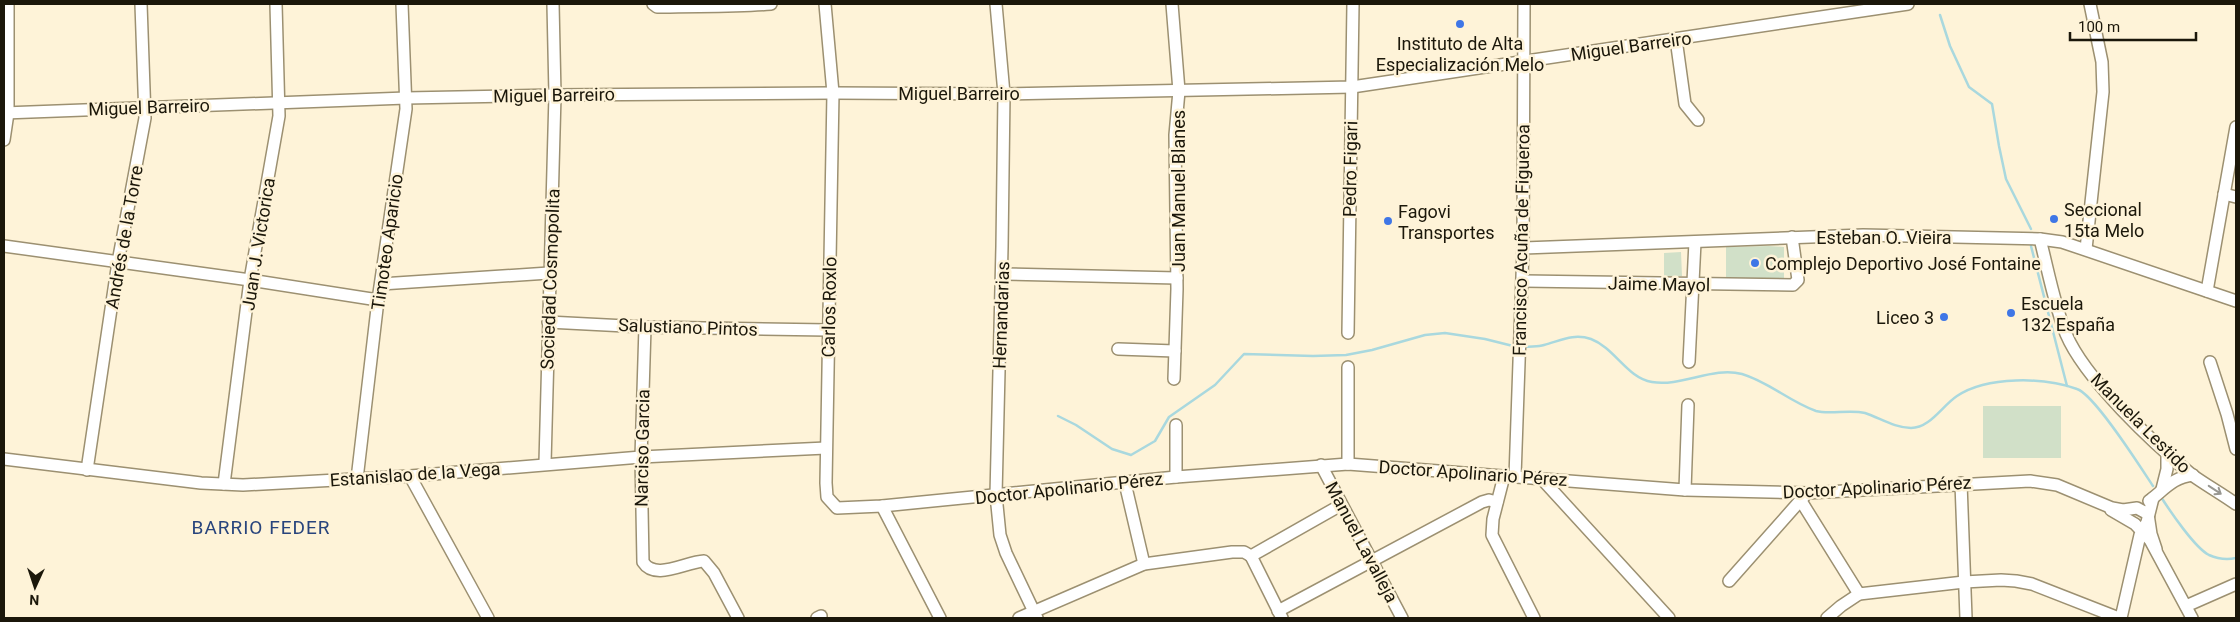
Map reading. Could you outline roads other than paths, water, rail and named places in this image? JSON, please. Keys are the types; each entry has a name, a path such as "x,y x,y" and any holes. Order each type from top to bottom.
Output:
{"street":[{"path":"4,140 8,4"},
{"name":"Andrés de la Torre","path":"87,470 118,262 146,107 141,4"},
{"name":"Juan J. Victorica","path":"224,484 250,280 280,102 276,4"},
{"name":"Timoteo Aparicio","path":"357,479 378,300 406,98 402,4"},
{"name":"Sociedad Cosmopolita","path":"545,463 555,95 553,4"},
{"path":"653,4 657,7 721,5 737,7 771,4"},
{"name":"Carlos Roxlo","path":"825,4 833,92 826,448 827,497 837,508 848,509"},
{"name":"Hernandarias","path":"996,4 1004,94 1002,274 996,495 1000,535 1006,553 1035,614"},
{"name":"Juan Manuel Blanes","path":"1172,4 1179,91 1174,168 1178,278 1174,379"},
{"name":"Pedro Figari","path":"1348,333 1353,4"},
{"name":"Francisco Acuña de Figueroa","path":"1524,4 1522,281 1510,476 1497,502 1492,535 1534,618"},
{"name":"Miguel Barreiro","path":"6,113 280,102 555,95 833,92 1004,94 1352,87 1884,6 1908,4"},
{"path":"2086,250 2103,92 2102,62 2090,4"},
{"path":"1676,39 1685,104 1698,120"},
{"path":"2207,291 2236,127"},
{"path":"2224,194 2236,197"},
{"name":"Esteban O. Vieira","path":"1522,248 1863,235 2040,238 2062,242 2236,301"},
{"name":"Jaime Mayol","path":"1522,281 1793,285 1798,280 1792,238"},
{"name":"Manuela Lestido","path":"2040,238 2060,314 2077,354 2131,418 2167,452 2193,475 2236,504"},
{"path":"1690,362 1694,242"},
{"path":"4,246 250,280 378,300"},
{"path":"381,284 549,273"},
{"path":"1002,274 1178,278"},
{"name":"Salustiano Pintos","path":"548,322 644,327 828,330"},
{"name":"Narciso Garcia","path":"644,327 641,457 642,554 646,568 657,572 704,561 714,573 738,618"},
{"path":"1118,348 1175,351"},
{"path":"2210,362 2232,413 2236,449"},
{"path":"1348,367 1348,464"},
{"path":"1685,490 1688,405"},
{"path":"1176,425 1176,477"},
{"name":"Estanislao de la Vega","path":"4,459 87,470 224,484 410,476 545,463 826,448"},
{"path":"2162,489 2168,469 2167,452"},
{"name":"Doctor Apolinario Pérez","path":"848,509 1176,477 1348,464 1685,490 1804,497 1961,483 2043,482 2068,488 2112,508 2124,510 2138,508"},
{"name":"Manuel Lavalleja","path":"1321,465 1402,618"},
{"path":"2156,549 2141,536 2133,523 2132,516 2138,508 2162,489 2179,478 2193,475"},
{"path":"410,476 488,618"},
{"path":"1541,478 1669,618"},
{"path":"1125,483 1144,564"},
{"path":"1961,483 1966,618"},
{"path":"1729,581 1804,497 1859,594"},
{"path":"1827,618 1859,594 1964,582 2016,581 2032,584 2120,618 2153,498"},
{"path":"1019,618 1035,614 1144,564 1232,552 1244,552 1251,556 1280,614 1372,561 1482,502 1489,500 1497,502"},
{"name":"Doctor Apolinario Pérez","path":"2096,501 2133,523"},
{"path":"1251,556 1341,505"},
{"path":"882,506 940,618"},
{"path":"2138,508 2145,511 2149,517 2151,534 2156,549 2192,618"},
{"path":"2186,606 2236,584"}],"waterway":[{"path":"1940,15 1950,46 1969,87 1992,104 2006,179 2031,229"},
{"path":"2031,246 2067,386"},
{"path":"1058,416 1076,425 1112,449 1131,455 1155,441 1169,417 1215,385 1244,354 1346,355 1372,350 1425,335 1445,333 1485,339 1513,346"},
{"path":"1525,347 1542,346 1572,337 1584,337 1599,343 1635,375 1652,382 1675,382 1709,374 1731,372 1742,374 1761,382 1797,403 1816,411 1865,413 1905,428 1918,427 1930,421 1951,400 1969,389 2016,380 2064,385 2077,389 2095,404 2153,486"},
{"path":"2161,497 2183,529 2203,551 2219,558 2236,558"}],"place":[{"name":"Instituto de Alta Especialización Melo","path":"1460,24"},
{"name":"Seccional 15ta Melo","path":"2054,219"},
{"name":"Fagovi Transportes","path":"1388,221"},
{"name":"Complejo Deportivo José Fontaine","path":"1755,263"},
{"name":"Escuela 132 España","path":"2011,313"},
{"name":"Liceo 3","path":"1944,317"}],"district":[{"name":"BARRIO FEDER","path":"261,527"}]}
